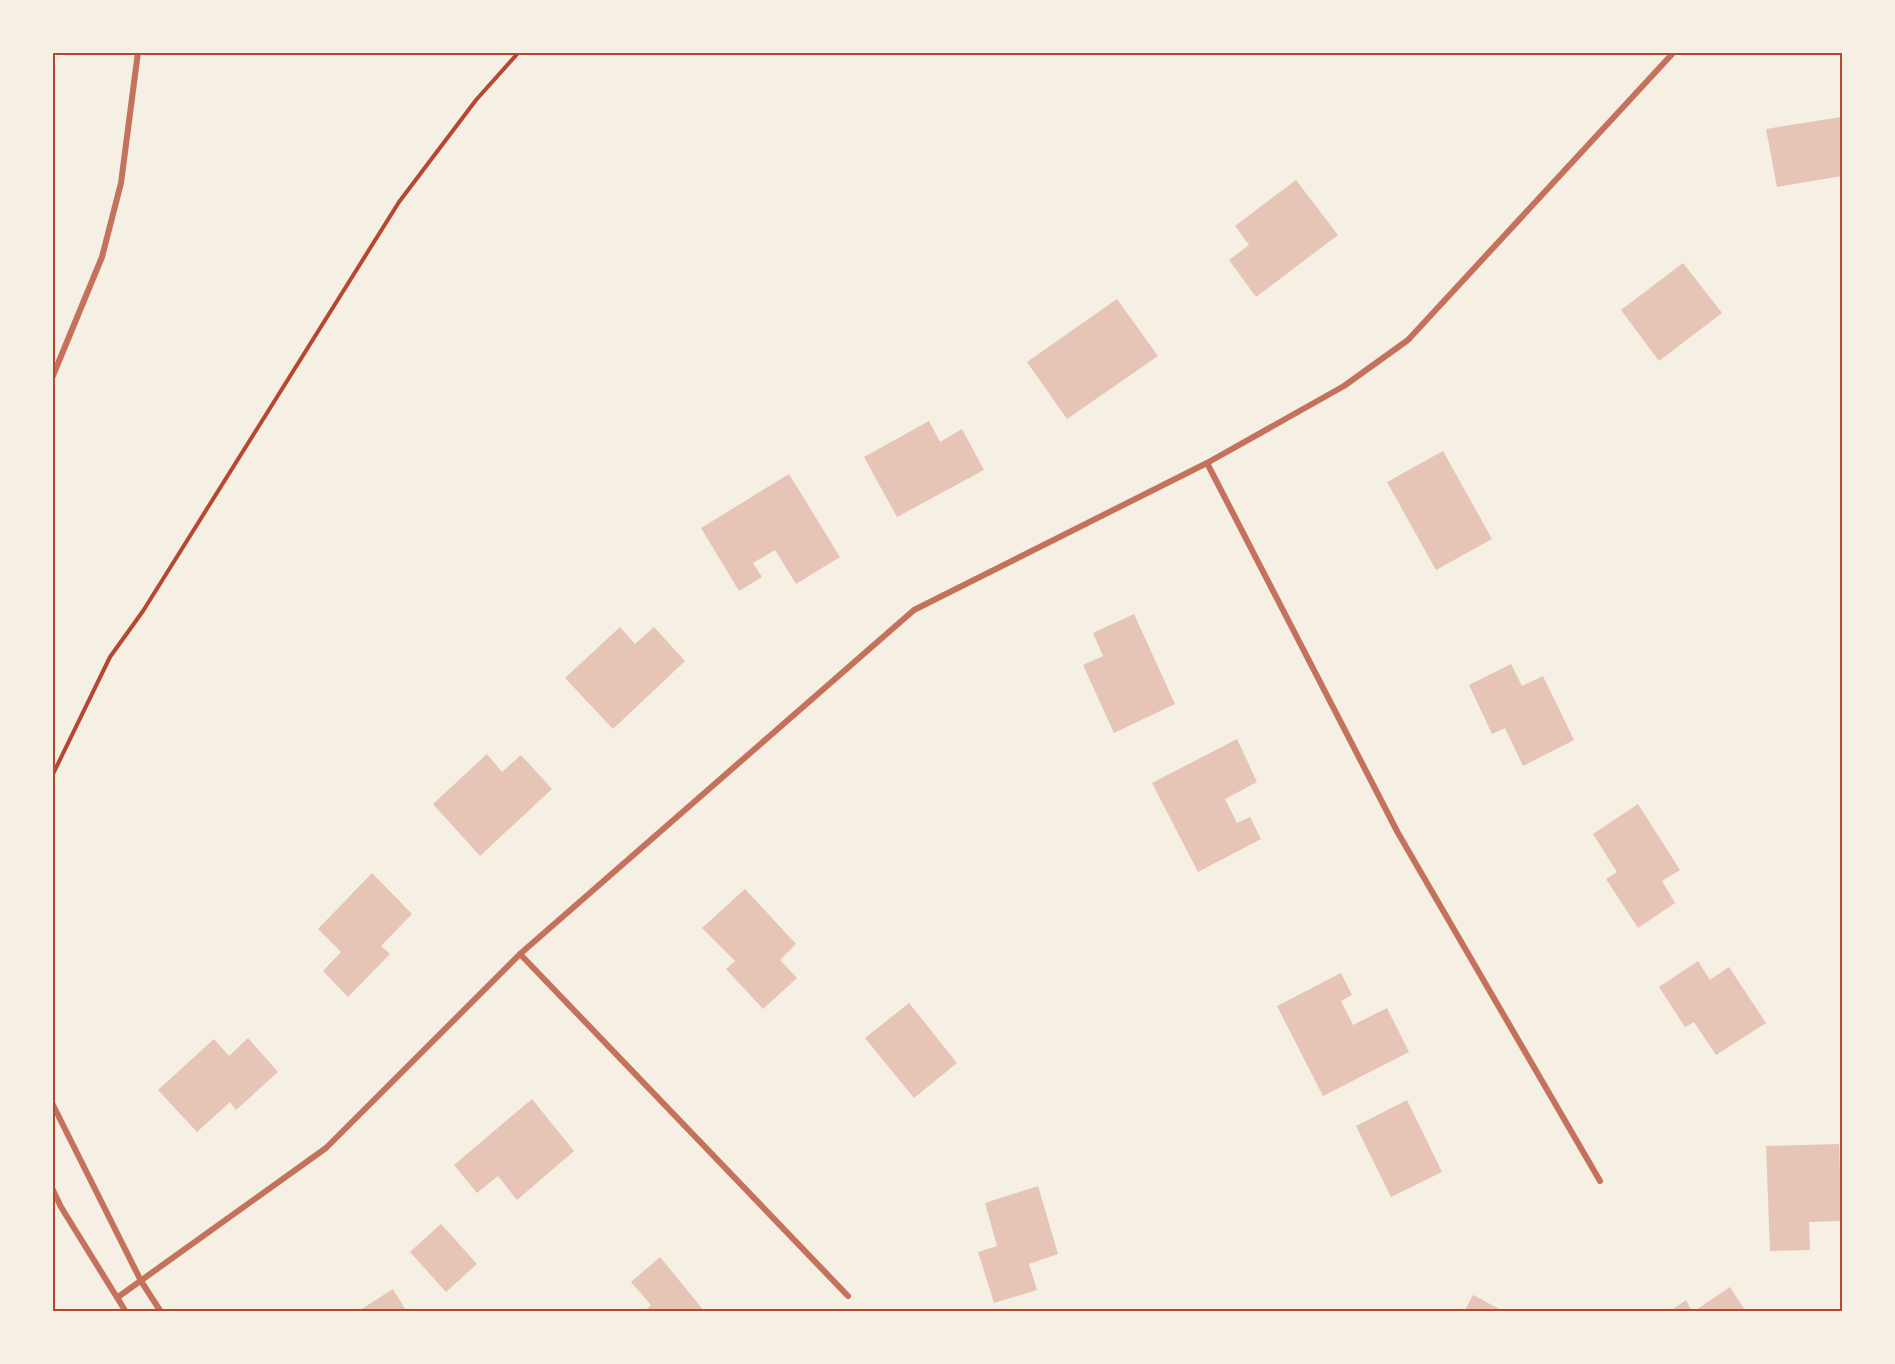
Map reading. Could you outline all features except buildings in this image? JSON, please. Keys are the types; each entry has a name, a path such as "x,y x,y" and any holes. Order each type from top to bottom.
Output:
{"street":[{"path":"52,378 102,257 116,204 121,183 138,52"},
{"path":"118,1297 326,1148 520,954 914,610 1207,463 1344,386 1408,340 1674,52"},
{"path":"1207,463 1398,833 1600,1181"},
{"path":"520,954 848,1296"},
{"path":"52,1103 141,1281 161,1311"},
{"path":"52,1188 61,1207 126,1311"}],"path":[{"path":"52,776 110,657 149,601 399,202 476,100 519,52"}]}
